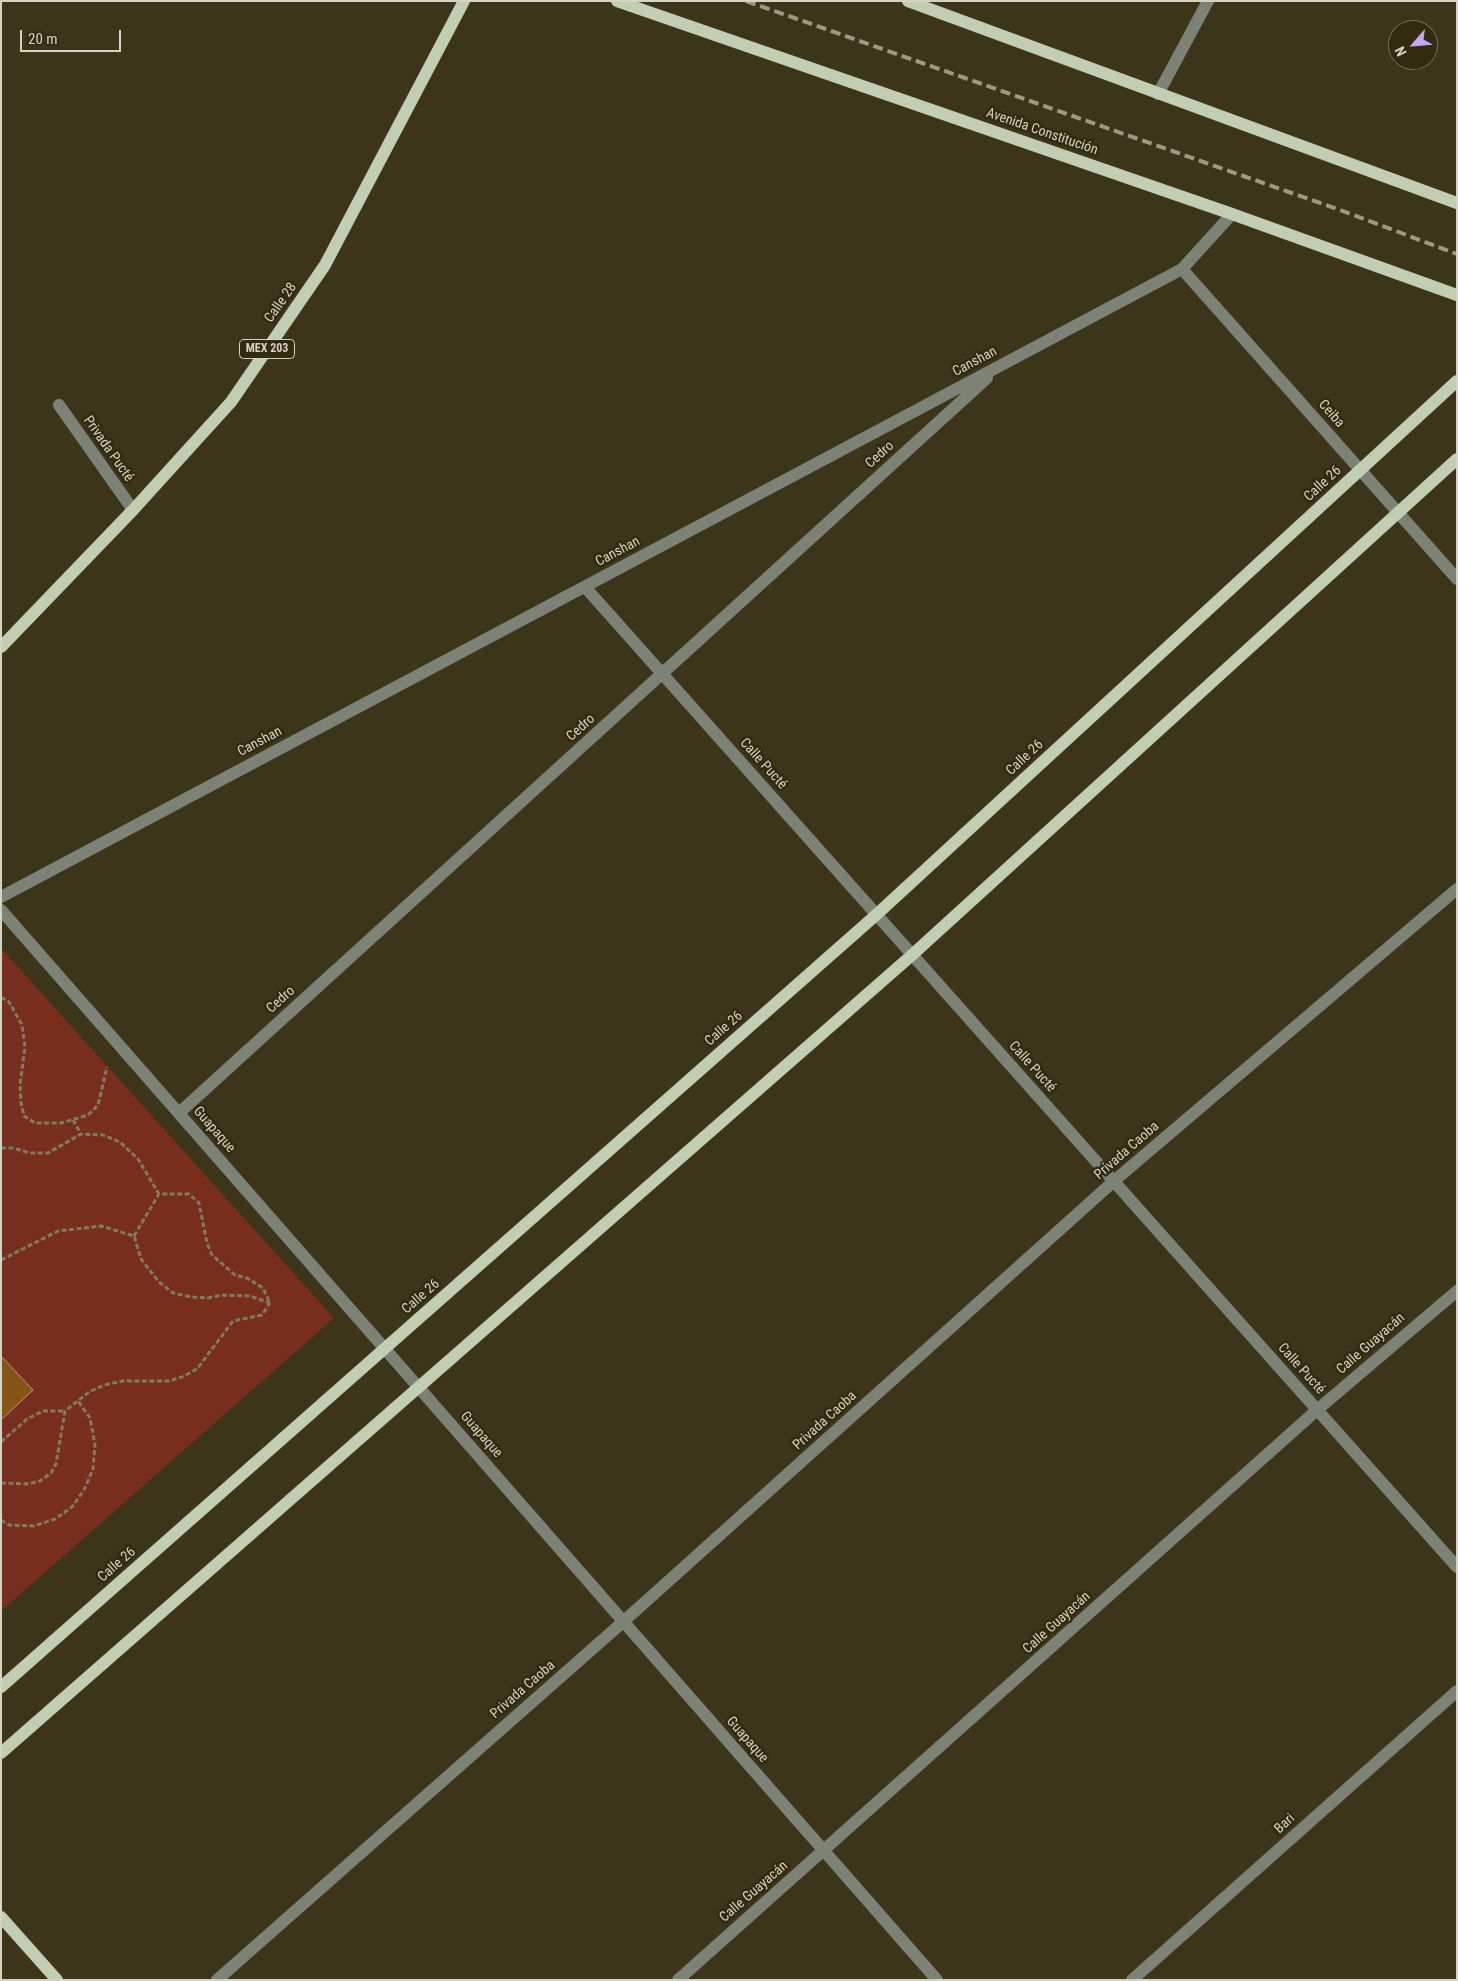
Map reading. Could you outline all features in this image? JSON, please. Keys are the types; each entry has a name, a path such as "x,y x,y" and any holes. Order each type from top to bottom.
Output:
{"main road":[{"name":"Calle 28","path":"1,647 133,510 231,402 325,265 464,1"},
{"name":"Avenida Constitución","path":"617,1 1232,214 1457,295"},
{"path":"908,1 1457,203"},
{"name":"Calle 26","path":"1,1687 876,915 1457,381"},
{"path":"1,1754 912,955 1457,459"},
{"path":"1,1917 57,1980"}],"street":[{"path":"1158,94 1208,1"},
{"name":"Canshan","path":"1,897 1182,269 1232,214"},
{"name":"Ceiba","path":"1182,269 1457,579"},
{"name":"Cedro","path":"179,1113 1002,364"},
{"name":"Privada Pucté","path":"59,406 133,510"},
{"name":"Calle Pucté","path":"585,587 1457,1567"},
{"name":"Privada Caoba","path":"217,1980 624,1621 1114,1182 1457,889"},
{"name":"Guapaque","path":"1,910 937,1980"},
{"name":"Calle Guayacán","path":"678,1980 1317,1410 1457,1291"},
{"name":"Bari","path":"1132,1980 1457,1691"}],"path":[{"path":"1,997 9,1002 22,1025 25,1047 20,1085 24,1116 35,1123 61,1124 88,1115 98,1105 107,1066 126,1052"},
{"path":"73,1120 81,1134"},
{"path":"1,1148 48,1153 81,1134 104,1135 120,1142 138,1159 159,1194"},
{"path":"159,1194 134,1236 141,1260 159,1282 173,1292 207,1298 223,1295 250,1296 270,1304"},
{"path":"159,1194 189,1194 194,1198 199,1204 207,1243 212,1255 235,1275 248,1278 264,1288 270,1304"},
{"path":"1,1260 58,1231 101,1226 134,1236"},
{"path":"1,1442 27,1419 43,1411 65,1411 89,1392 104,1385 139,1380 169,1381 182,1377 197,1369 233,1321 262,1315 270,1304"},
{"path":"1,1520 9,1525 34,1526 56,1519 72,1507 84,1490 93,1469 95,1445 90,1418 78,1401"},
{"path":"1,1483 27,1484 40,1481 51,1473 56,1464 65,1411"}],"shaded area":[{"path":"1,948 334,1318 1,1611"}],"building":[{"path":"1,1356 33,1390 1,1420"}],"railway":[{"path":"746,1 1340,210 1457,254"}]}
